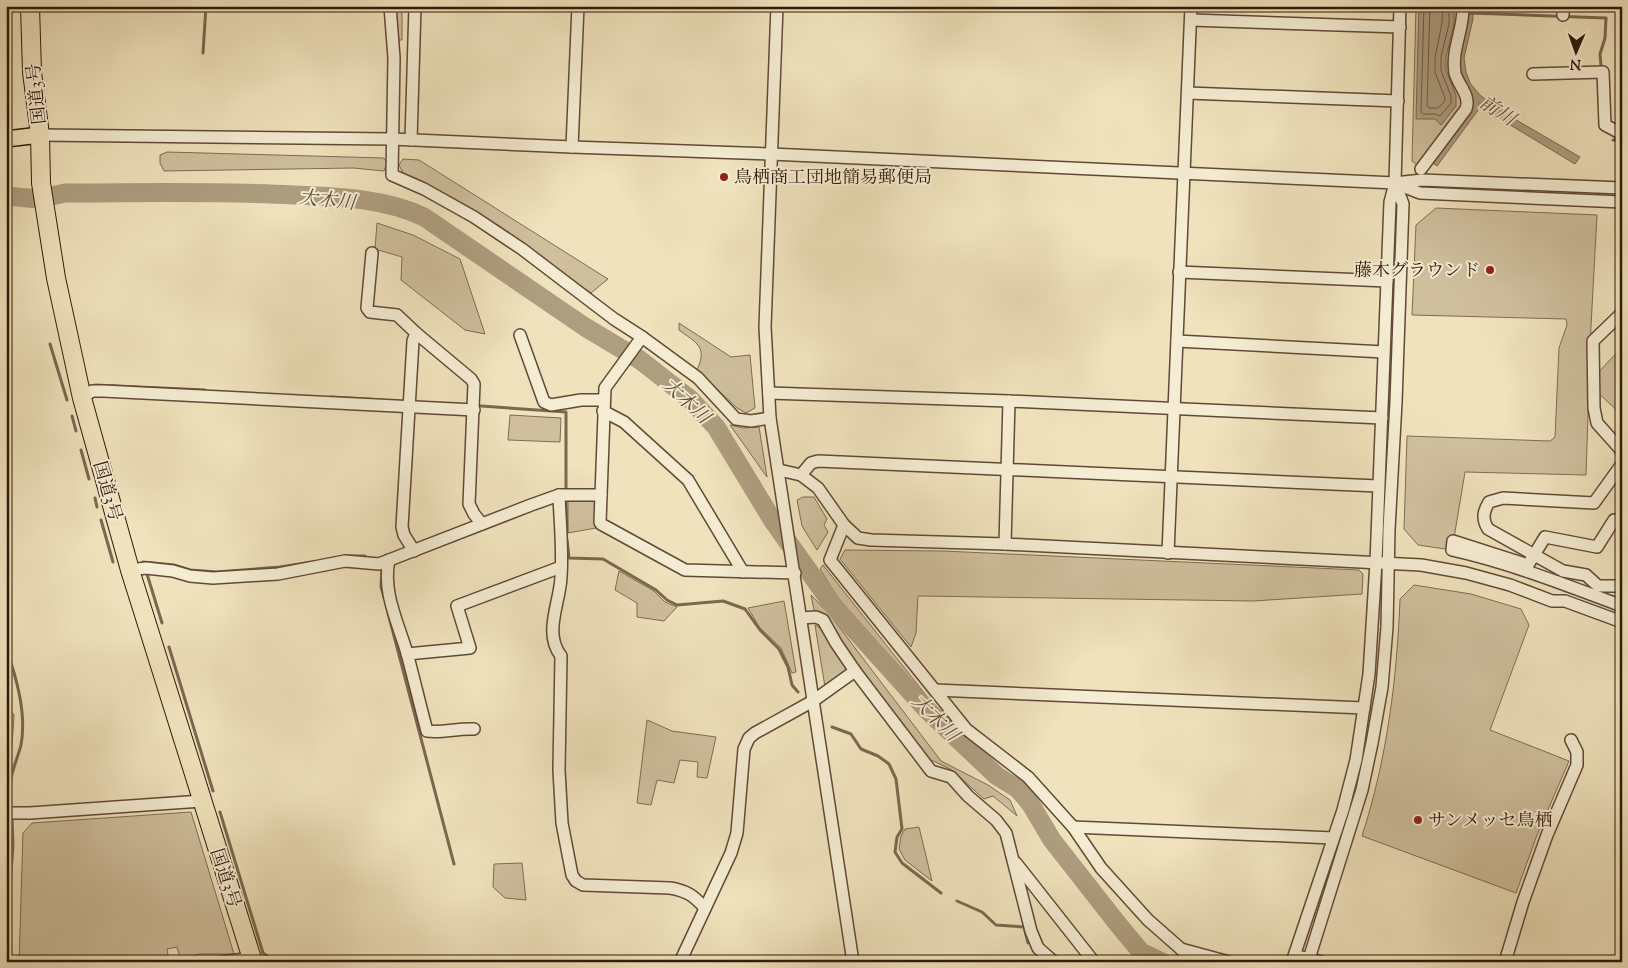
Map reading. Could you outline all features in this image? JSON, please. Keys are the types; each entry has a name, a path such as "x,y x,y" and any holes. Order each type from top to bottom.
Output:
{"highway":[{"name":"国道3号","path":"30,6 32,72 40,135 41,183 60,296 82,398 130,570 252,960"}],"main road":[{"path":"6,139 40,135"}],"street":[{"path":"390,6 394,58 392,175 424,189 474,217 522,249 640,339 698,378 736,419 751,421 770,418"},
{"path":"411,140 414,6"},
{"path":"572,147 578,6"},
{"path":"778,6 765,327 770,418 853,962"},
{"path":"1168,553 1191,6"},
{"path":"1308,960 1362,790 1372,743 1383,670 1387,627 1378,486 1390,202 1395,183 1400,6"},
{"path":"1421,169 1468,104 1458,81 1454,64 1454,53 1462,25 1463,6"},
{"path":"1191,20 1400,27"},
{"path":"1533,74 1603,72 1605,125 1622,134"},
{"path":"1188,93 1398,102"},
{"path":"40,135 392,139 1184,172 1395,183 1422,180 1622,188"},
{"path":"1395,183 1420,193 1622,202"},
{"path":"1322,962 1293,958 1343,810 1356,760 1369,674 1382,562 1396,402 1403,204 1395,183"},
{"path":"372,253 366,308 370,312 397,316 471,379 475,388 469,504 482,524"},
{"path":"1179,272 1387,281"},
{"path":"1622,313 1593,341 1594,408 1597,423 1622,451"},
{"path":"414,551 404,536 402,527 413,342 416,333"},
{"path":"520,334 544,402 551,405 581,400 604,406 624,422 688,480 743,572"},
{"path":"640,339 605,388 601,524 685,570 795,573"},
{"path":"1177,341 1384,352"},
{"path":"82,398 92,391 103,390 474,410"},
{"path":"768,392 1382,418"},
{"path":"1005,544 1009,401"},
{"path":"801,475 811,463 818,461 1378,486"},
{"path":"1622,464 1594,503 1502,498 1489,502 1484,510 1484,522 1488,529 1563,571 1586,575 1598,586 1618,586 1622,588"},
{"path":"779,470 801,475 818,488 844,525 858,538 1421,565 1466,573 1510,585 1552,601 1565,601 1622,622"},
{"path":"130,570 146,568 213,578 278,574 344,561 379,564 559,496 601,495"},
{"path":"559,496 562,567 553,616 554,643 561,656 559,770 562,824 572,874 576,881 583,885 682,890 694,896 705,908"},
{"path":"1622,516 1620,520 1614,520 1597,547 1545,537 1528,565 1453,541 1452,550 1480,556 1542,576 1622,606"},
{"path":"844,525 830,560 966,729 1028,777 1073,827 1101,868 1148,920 1181,949 1192,962"},
{"path":"389,560 387,586 427,731 438,733 474,729"},
{"path":"1542,576 1547,562"},
{"path":"407,654 470,648 457,606 562,567"},
{"path":"801,618 816,617 823,620 855,671 932,771 951,777 1006,832 1031,931 1038,948 1053,961"},
{"path":"680,962 731,853 737,833 744,749 749,738 813,701 855,671"},
{"path":"935,690 1364,708"},
{"path":"1505,962 1522,902 1547,835 1577,765 1577,752 1571,740"},
{"path":"6,813 202,801"},
{"path":"1073,827 1333,838"},
{"path":"1013,859 1094,962"},
{"path":"1181,949 1229,962"},
{"path":"222,962 252,960"}],"shaded area":[{"path":"396,6 402,6 402,40 398,40"},
{"path":"1416,6 1459,6 1465,103 1418,166 1412,161"},
{"path":"167,152 384,158 387,163 384,171 353,168 164,171 160,163 160,155"},
{"path":"403,159 419,160 608,279 591,293 480,215 403,173 399,165"},
{"path":"1436,208 1597,215 1586,475 1465,472 1452,550 1418,545 1404,529 1407,436 1550,441 1555,437 1559,348 1567,325 1566,319 1412,315 1416,225"},
{"path":"377,223 413,235 460,259 485,334 465,330 401,280 402,257 375,249"},
{"path":"679,323 731,357 750,355 755,408 746,413 737,408 697,370 701,350 695,342 679,330"},
{"path":"1622,347 1622,415 1596,391 1596,375"},
{"path":"510,415 561,418 560,442 508,440"},
{"path":"730,425 743,428 759,427 767,477"},
{"path":"803,497 814,497 827,519 824,525 828,532 817,550 802,526 797,500"},
{"path":"568,500 593,500 596,505 596,528 568,533"},
{"path":"845,550 943,551 1359,570 1363,574 1362,594 1253,601 918,596 916,633 911,647 840,559"},
{"path":"823,565 929,700 838,598 820,569"},
{"path":"619,571 654,591 665,602 677,607 664,621 637,617 637,603 615,590"},
{"path":"1414,585 1471,594 1521,609 1529,625 1490,730 1569,761 1537,835 1516,893 1362,836 1378,778 1389,719 1399,629 1400,599"},
{"path":"811,595 830,615 941,761 988,785 1010,800 1017,816 993,796 984,799 952,770 927,758 841,643 825,616 814,610"},
{"path":"784,601 796,672 792,673 781,648 760,628 748,608"},
{"path":"815,625 822,629 850,669 825,687"},
{"path":"11,711 14,715 12,748 6,771 7,714"},
{"path":"647,720 672,731 716,737 707,778 697,777 698,762 680,760 674,783 657,780 651,805 637,803"},
{"path":"191,812 234,954 199,954 181,961 177,947 167,949 169,962 19,962 23,833 32,823"},
{"path":"919,827 932,881 905,860 899,849 901,836 905,829"},
{"path":"522,863 526,900 505,898 493,887 494,864"}],"water":[{"path":"1419,6 1454,6 1454,24 1446,57 1446,70 1456,95 1456,106 1441,125 1435,119 1416,119"},
{"name":"前川","path":"1466,6 1473,6 1473,19 1464,58 1470,83 1490,103 1580,157 1575,164 1507,123 1479,102 1479,109 1437,166 1433,163 1471,113 1472,104 1457,69"}],"waterway":[{"path":"203,53 206,6"},
{"path":"1470,13 1606,18 1605,38 1600,54 1601,66"},
{"path":"1613,140 1622,142"},
{"name":"大木川","path":"6,196 38,199 65,193 236,193 343,198 393,206 424,217 585,327 640,360 690,399 716,427 773,521 835,608 926,709 997,776 1018,789 1030,803 1052,840 1141,952 1162,962"},
{"path":"50,344 67,400"},
{"path":"95,385 205,390"},
{"path":"332,397 382,400"},
{"path":"481,406 566,412 566,489"},
{"path":"72,416 76,431"},
{"path":"81,450 89,479"},
{"path":"95,498 97,507"},
{"path":"566,502 567,532"},
{"path":"101,520 113,562"},
{"path":"567,540 569,558 603,559 656,590 667,600 677,605 723,601 745,609 760,630 779,649 788,667 792,685 798,692"},
{"path":"348,556 365,556"},
{"path":"143,562 174,565 190,570 217,572 280,567 312,562"},
{"path":"382,570 381,587 385,600"},
{"path":"147,574 162,623"},
{"path":"388,613 454,864"},
{"path":"6,647 20,695 23,720 21,745 10,783 11,810"},
{"path":"169,647 213,791"},
{"path":"832,727 851,734 861,749 878,756 889,764 896,779 902,829 897,837 895,852 902,863 941,893"},
{"path":"220,812 263,953 276,962"},
{"path":"6,940 13,845 12,816"},
{"path":"957,901 982,912 996,925 1024,927 1028,943"},
{"path":"289,962 364,959 381,962"}],"railway":[{"path":"1616,962 1622,938"}],"place":[{"name":"鳥栖商工団地簡易郵便局","path":"724,177"},
{"name":"藤木グラウンド","path":"1490,270"},
{"name":"サンメッセ鳥栖","path":"1418,820"}]}
